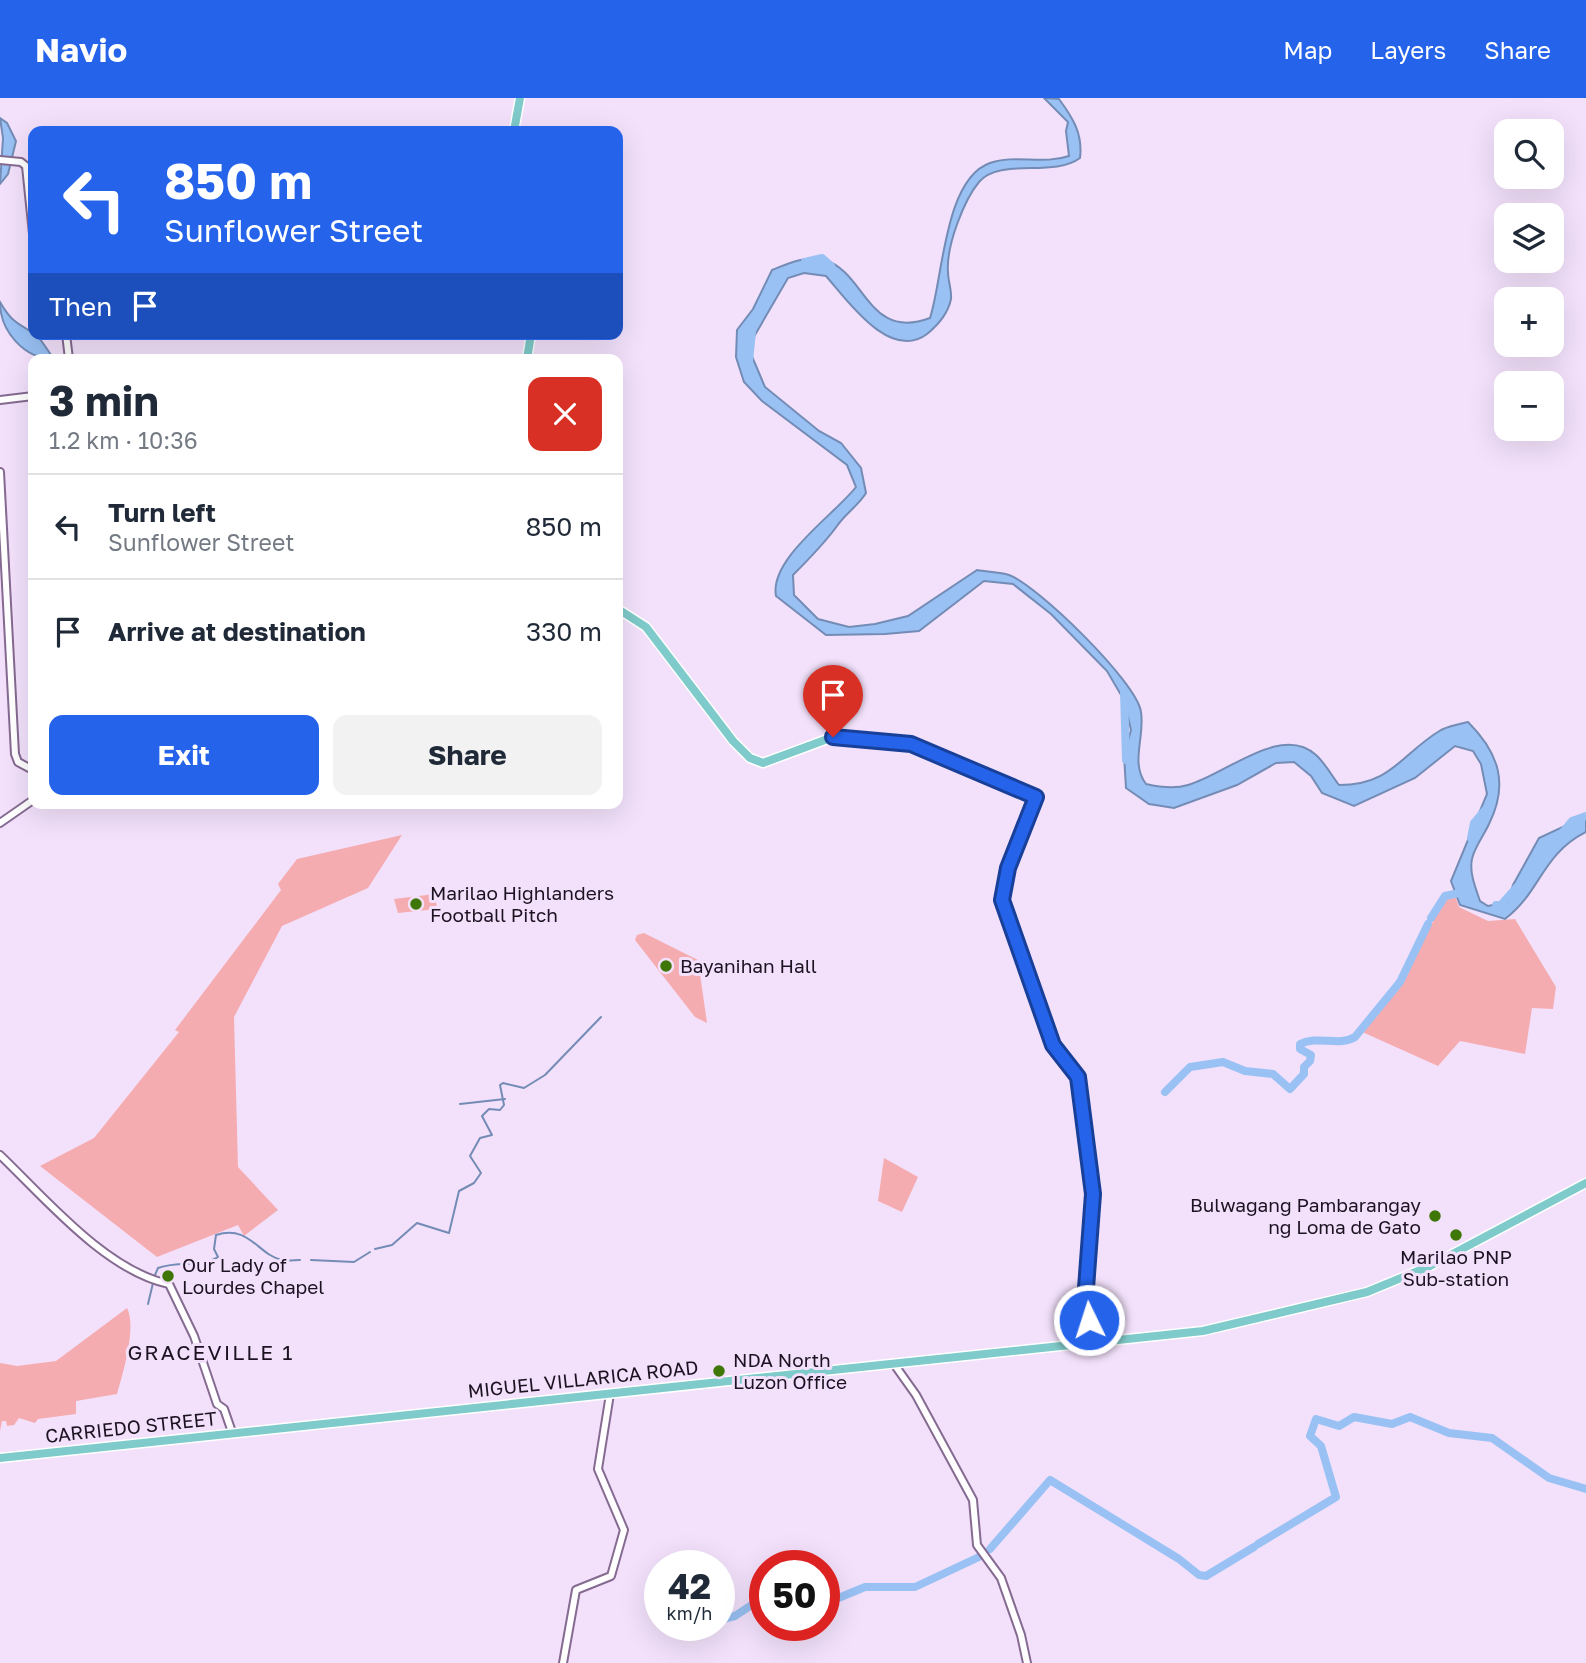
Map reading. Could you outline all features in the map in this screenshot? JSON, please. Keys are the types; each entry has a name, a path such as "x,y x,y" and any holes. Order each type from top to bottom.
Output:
{"main road":[{"path":"515,126 520,98"},
{"path":"623,613 650,632 733,741 756,762 763,763 833,737 921,750 1036,797 1008,868 1002,900 1053,1045 1078,1077 1093,1194 1086,1301 1098,1343"},
{"name":"MIGUEL VILLARICA ROAD","path":"266,1427 610,1394 711,1380 894,1364 1203,1331 1367,1292 1430,1266 1586,1183"},
{"name":"CARRIEDO STREET","path":"0,1458 266,1427"}],"street":[{"path":"0,160 21,162 27,169 28,180"},
{"path":"0,400 28,397"},
{"path":"0,472 15,754 18,762 28,767"},
{"path":"0,823 28,803"},
{"path":"0,1155 56,1212 90,1240 132,1268 169,1284 194,1336 217,1404 224,1409 232,1432"},
{"path":"894,1364 916,1395 973,1500 977,1545 1001,1578 1021,1635 1027,1663"},
{"path":"563,1663 576,1590 611,1576 624,1530 598,1469 610,1394"}],"shaded area":[{"path":"402,835 368,888 282,926 234,1017 238,1167 278,1210 244,1236 238,1225 157,1257 40,1166 94,1138 179,1032 175,1030 281,890 278,884 297,859"},
{"name":"Marilao Highlanders Football Pitch","path":"435,894 437,909 398,913 394,899"},
{"path":"1446,897 1456,898 1459,907 1488,921 1515,919 1556,987 1553,1009 1532,1008 1525,1054 1460,1041 1438,1066 1360,1031 1400,984"},
{"path":"644,933 698,960 707,1023 695,1017 635,940 637,935"},
{"path":"884,1158 918,1177 902,1212 878,1201"},
{"path":"127,1308 130,1316 130,1338 117,1394 76,1401 76,1414 38,1419 35,1423 19,1418 14,1425 7,1426 6,1421 2,1421 0,1431 0,1363 17,1366 56,1361"}],"water":[{"path":"1044,98 1059,99 1069,113 1080,141 1080,158 1056,167 1000,171 979,182 962,212 953,237 948,261 951,296 948,310 927,334 913,341 899,340 884,334 857,312 826,276 804,273 788,278 748,347 765,387 819,431 841,443 861,468 866,493 793,575 794,595 818,619 849,627 908,616 977,570 1009,575 1062,614 1105,658 1135,698 1142,721 1139,767 1146,784 1151,785 1188,785 1253,754 1286,745 1302,747 1316,755 1339,785 1357,784 1384,774 1441,730 1468,722 1494,757 1499,782 1495,809 1471,864 1480,901 1488,906 1508,902 1513,885 1539,838 1586,816 1586,832 1559,852 1527,897 1505,919 1460,905 1451,881 1487,794 1481,764 1473,751 1455,746 1415,778 1354,806 1322,793 1311,776 1294,762 1276,763 1237,785 1174,808 1149,804 1126,788 1124,755 1131,730 1124,700 1107,671 1051,614 1013,584 984,581 919,631 885,634 826,635 776,596 782,567 792,553 856,487 847,465 762,401 744,382 736,357 737,330 753,309 772,270 798,260 812,258 825,260 839,267 880,313 893,320 909,323 930,318 954,209 963,188 975,173 1000,160 1049,160 1069,156 1066,131 1068,122"},
{"path":"0,118 7,123 16,141 8,174 0,184 3,138"},
{"path":"0,302 13,320 28,330 28,340 40,340 50,354 33,354 24,349 9,333 1,313"}],"waterway":[{"path":"805,262 822,258 831,266"},
{"path":"749,361 752,332"},
{"path":"1124,692 1126,760"},
{"path":"1471,838 1474,823 1485,810"},
{"path":"1563,832 1572,821 1586,816"},
{"path":"1496,905 1501,905 1517,887"},
{"path":"1431,918 1445,896 1464,892"},
{"path":"1165,1092 1190,1067 1223,1062 1245,1071 1273,1074 1290,1089 1304,1074 1304,1067 1310,1061 1311,1055 1300,1049 1300,1044 1342,1041 1355,1037 1400,982 1428,924"},
{"path":"375,1249 392,1245 417,1223 449,1233 459,1191 474,1183 481,1173 470,1156 480,1138 492,1135 482,1116 489,1109 500,1110 504,1105 500,1085 503,1083 524,1088 545,1075 601,1017"},
{"path":"460,1104 505,1099"},
{"path":"155,1275 158,1268 205,1262 218,1257 214,1249 216,1235 227,1233 245,1237 274,1257 300,1260"},
{"path":"311,1260 354,1262 370,1252"},
{"path":"148,1304 153,1283"},
{"path":"1258,1544 1336,1497 1321,1446 1310,1436 1316,1419 1339,1426 1354,1417 1392,1424 1410,1417 1449,1433 1492,1438 1549,1478 1586,1489"},
{"path":"990,1549 1050,1480 1179,1559 1199,1575 1206,1576 1254,1547"},
{"path":"840,1597 865,1587 915,1587 979,1557"},
{"path":"735,1616 749,1607"}],"place":[{"name":"Marilao Highlanders Football Pitch","path":"416,904"},
{"name":"Bayanihan Hall","path":"666,966"},
{"name":"Bulwagang Pambarangay ng Loma de Gato","path":"1435,1216"},
{"name":"Marilao PNP Sub-station","path":"1456,1235"},
{"name":"Our Lady of Lourdes Chapel","path":"168,1276"},
{"name":"NDA North Luzon Office","path":"719,1371"}],"district":[{"name":"GRACEVILLE 1","path":"211,1353"}],"route":[{"path":"833,737 902,746 911,744 1036,797 1008,868 1002,900 1029,970 1053,1045 1078,1077 1090,1154 1093,1194 1086,1288 1089,1320"}]}
